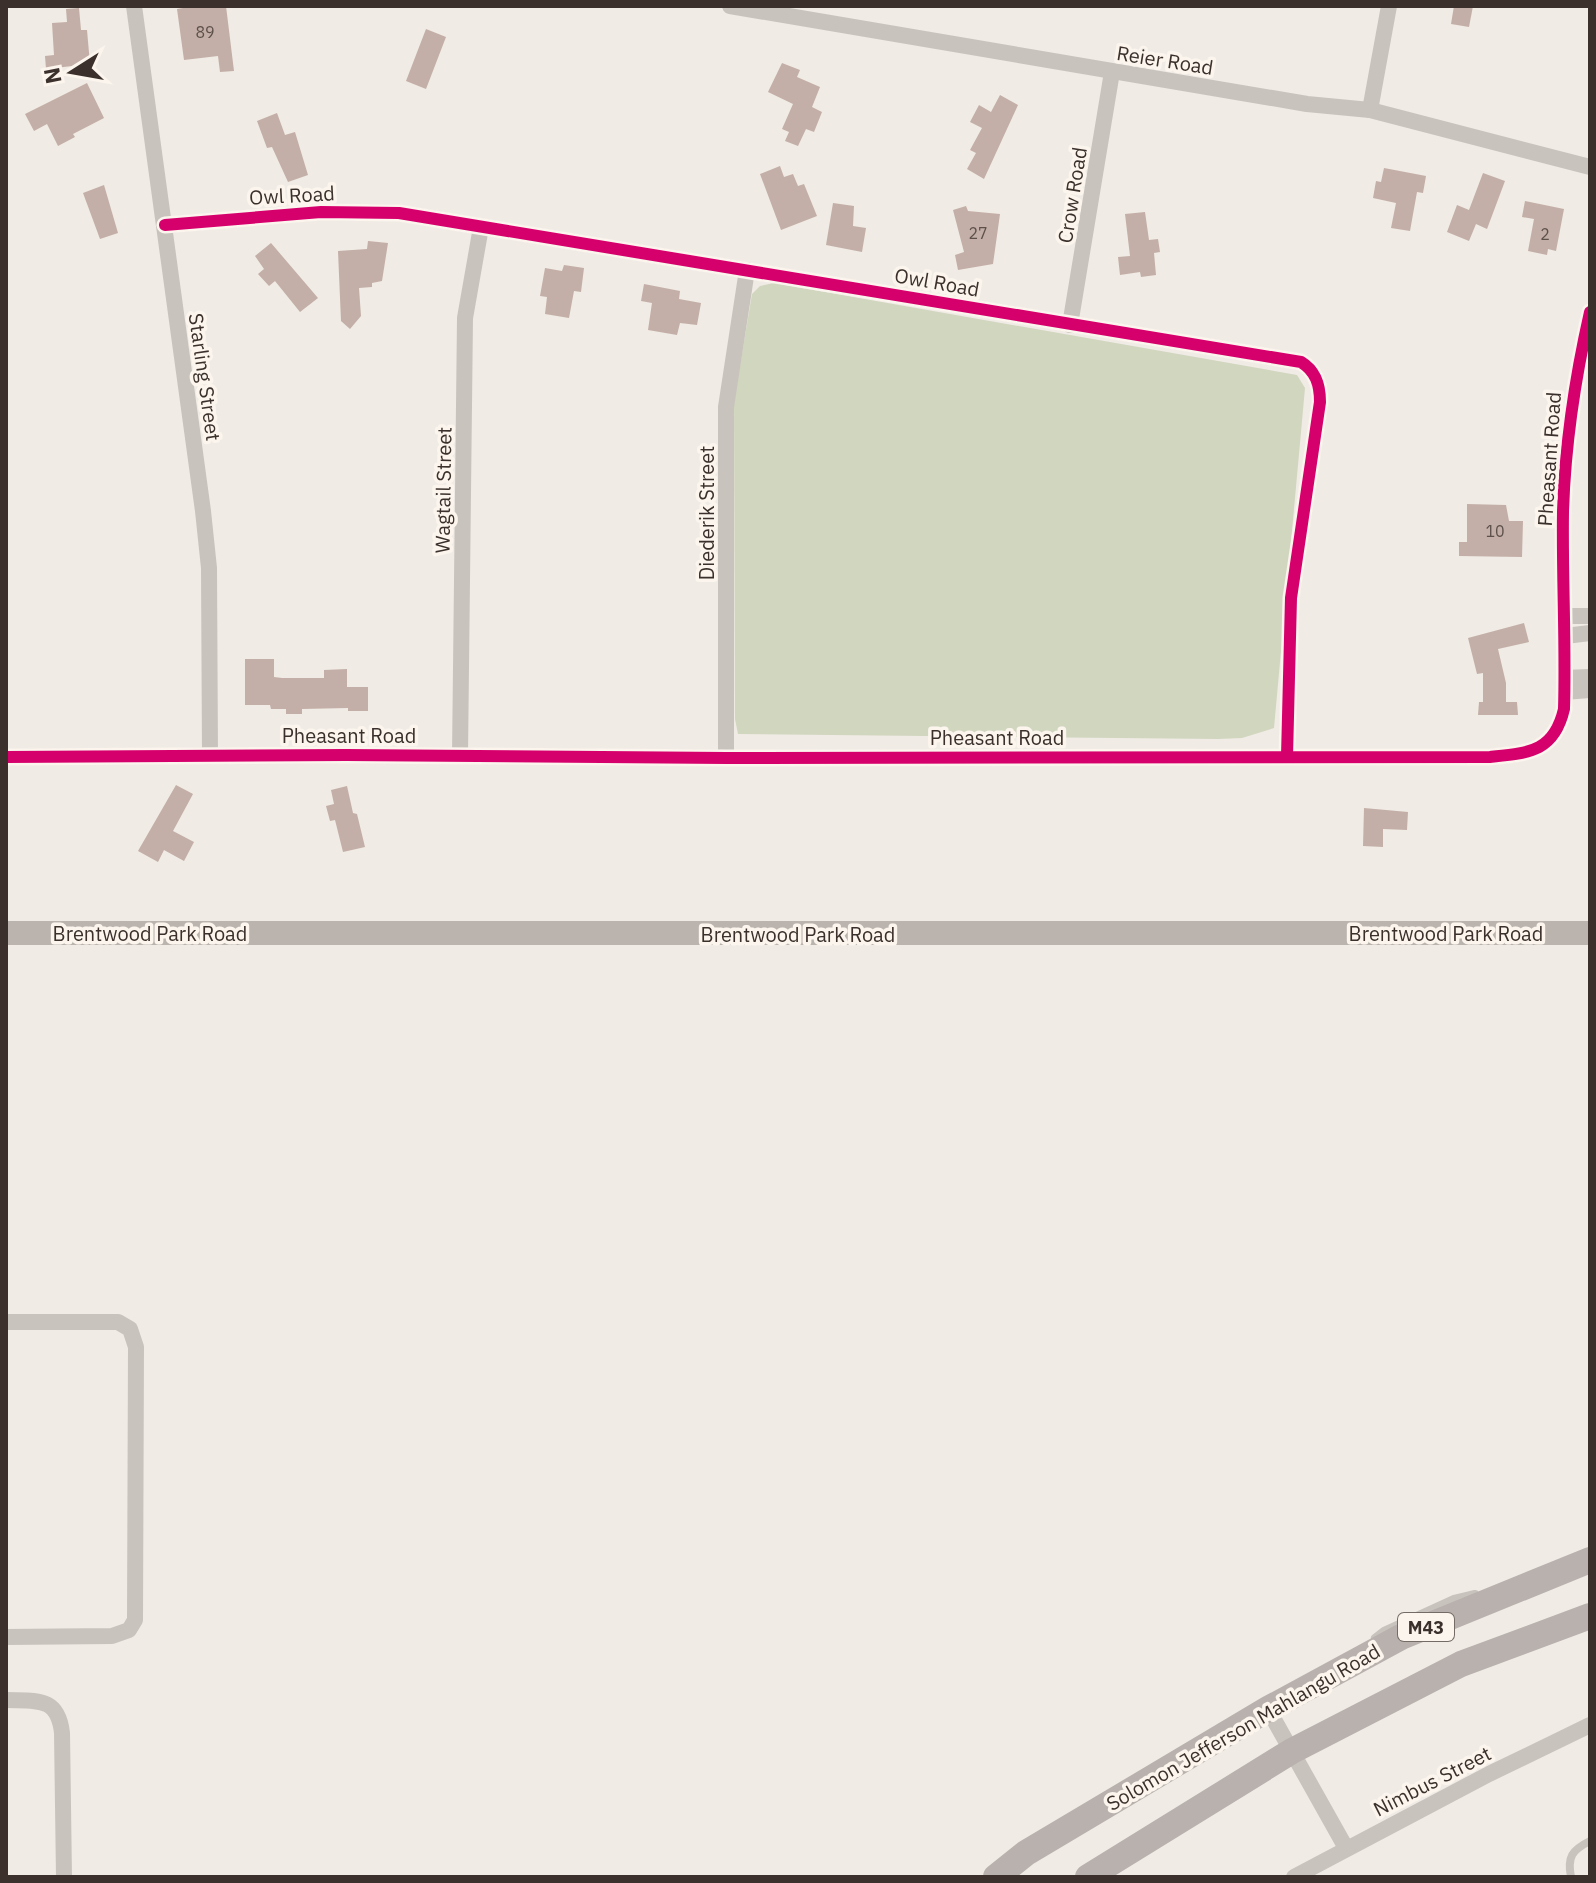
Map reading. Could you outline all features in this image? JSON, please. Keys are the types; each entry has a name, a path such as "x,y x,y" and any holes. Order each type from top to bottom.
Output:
{"main road":[{"name":"Solomon Jefferson Mahlangu Road","path":"996,1877 1026,1853 1268,1709 1401,1637 1590,1560"},
{"name":"M43","path":"1088,1877 1292,1751 1461,1664 1590,1616"}],"street":[{"name":"Starling Street","path":"134,6 209,568 210,756"},
{"name":"Reier Road","path":"730,6 1307,104 1370,110 1590,167"},
{"path":"1370,110 1389,6"},
{"name":"Crow Road","path":"1070,325 1112,72"},
{"name":"Owl Road","path":"165,225 321,212 399,213 1070,325 1291,358 1306,364 1316,378 1320,402 1291,598 1287,756"},
{"name":"Wagtail Street","path":"460,755 465,318 481,227"},
{"name":"Diederik Street","path":"726,758 726,407 747,270"},
{"name":"Pheasant Road","path":"6,757 1490,757 1523,754 1546,744 1561,722 1566,462 1574,382 1590,312"},
{"path":"1564,616 1590,616"},
{"path":"1565,636 1590,633"},
{"path":"1564,685 1590,677"},
{"path":"1564,685 1590,690"},
{"name":"Brentwood Park Road","path":"6,933 1590,933"},
{"path":"6,1322 118,1322 130,1329 136,1347 135,1620 129,1630 112,1636 6,1637"},
{"path":"6,1700 45,1703 59,1715 62,1733 64,1877"},
{"path":"1268,1709 1346,1848"},
{"name":"Nimbus Street","path":"1294,1877 1489,1774 1590,1725"}],"lane":[{"path":"1571,1877 1568,1864 1571,1855 1590,1841"}],"green space":[{"path":"774,283 1297,375 1305,388 1274,728 1242,738 1218,739 738,734 735,719 734,402 752,294 760,286"}],"building":[{"path":"226,6 234,71 220,72 218,56 184,60 177,9"},
{"path":"1454,6 1473,6 1469,27 1451,24"},
{"path":"79,8 81,30 87,30 90,64 46,69 45,56 54,55 52,23 67,22 66,9"},
{"path":"426,29 446,37 426,89 406,81"},
{"path":"782,63 800,70 797,77 820,87 812,107 822,112 814,132 806,129 798,146 785,141 789,132 782,129 793,104 768,92"},
{"path":"87,83 104,118 73,134 75,137 58,146 47,124 34,131 25,114"},
{"path":"1000,95 1018,105 984,179 967,169 976,153 970,150 982,128 970,122 979,105 991,112"},
{"path":"277,113 285,135 295,132 308,175 288,182 272,147 267,148 257,121"},
{"path":"780,166 784,177 793,174 798,186 804,184 817,216 781,230 760,174"},
{"path":"1384,168 1426,176 1423,193 1417,192 1410,231 1391,228 1396,203 1373,198 1376,181 1381,182"},
{"path":"1483,173 1505,181 1487,229 1476,224 1469,241 1447,232 1457,205 1469,210"},
{"path":"104,185 118,233 100,239 83,193"},
{"path":"1525,201 1564,209 1556,251 1548,249 1547,255 1528,251 1534,219 1522,217"},
{"path":"833,203 854,206 853,226 866,228 862,252 826,245"},
{"path":"966,206 968,211 1000,214 993,264 958,270 955,255 964,252 953,210"},
{"path":"1145,212 1149,240 1158,239 1160,252 1154,253 1156,275 1141,277 1140,272 1120,275 1118,257 1130,256 1125,214"},
{"path":"368,241 388,243 382,281 372,283 372,287 359,288 361,316 350,329 341,321 338,251 367,249"},
{"path":"271,243 318,298 300,312 275,281 269,286 258,274 264,269 255,256"},
{"path":"564,265 584,268 581,292 574,291 569,318 545,314 547,297 540,296 545,268 562,271"},
{"path":"644,284 680,291 679,299 701,303 697,325 680,323 677,335 648,330 652,303 641,301"},
{"path":"1467,504 1506,505 1509,521 1523,521 1522,557 1459,556 1459,542 1467,542"},
{"path":"1524,623 1529,642 1498,649 1506,683 1506,702 1517,702 1518,715 1478,715 1479,702 1483,702 1483,673 1477,674 1468,638"},
{"path":"245,659 274,659 274,677 282,678 324,678 324,670 347,669 347,687 368,687 368,711 302,709 302,714 286,714 286,709 271,709 270,705 245,705"},
{"path":"176,785 193,794 173,831 194,842 184,861 164,850 158,862 138,851"},
{"path":"347,786 365,847 343,852 335,820 330,821 326,806 334,804 331,790"},
{"path":"1364,808 1408,812 1407,830 1383,829 1383,847 1363,846"}],"cycle path":[{"path":"165,225 321,212 399,213 1301,362 1316,379 1320,402 1291,598 1287,756"},
{"path":"6,757 1490,757 1528,751 1538,748 1554,734 1564,709 1564,487 1572,411 1590,312"}]}
